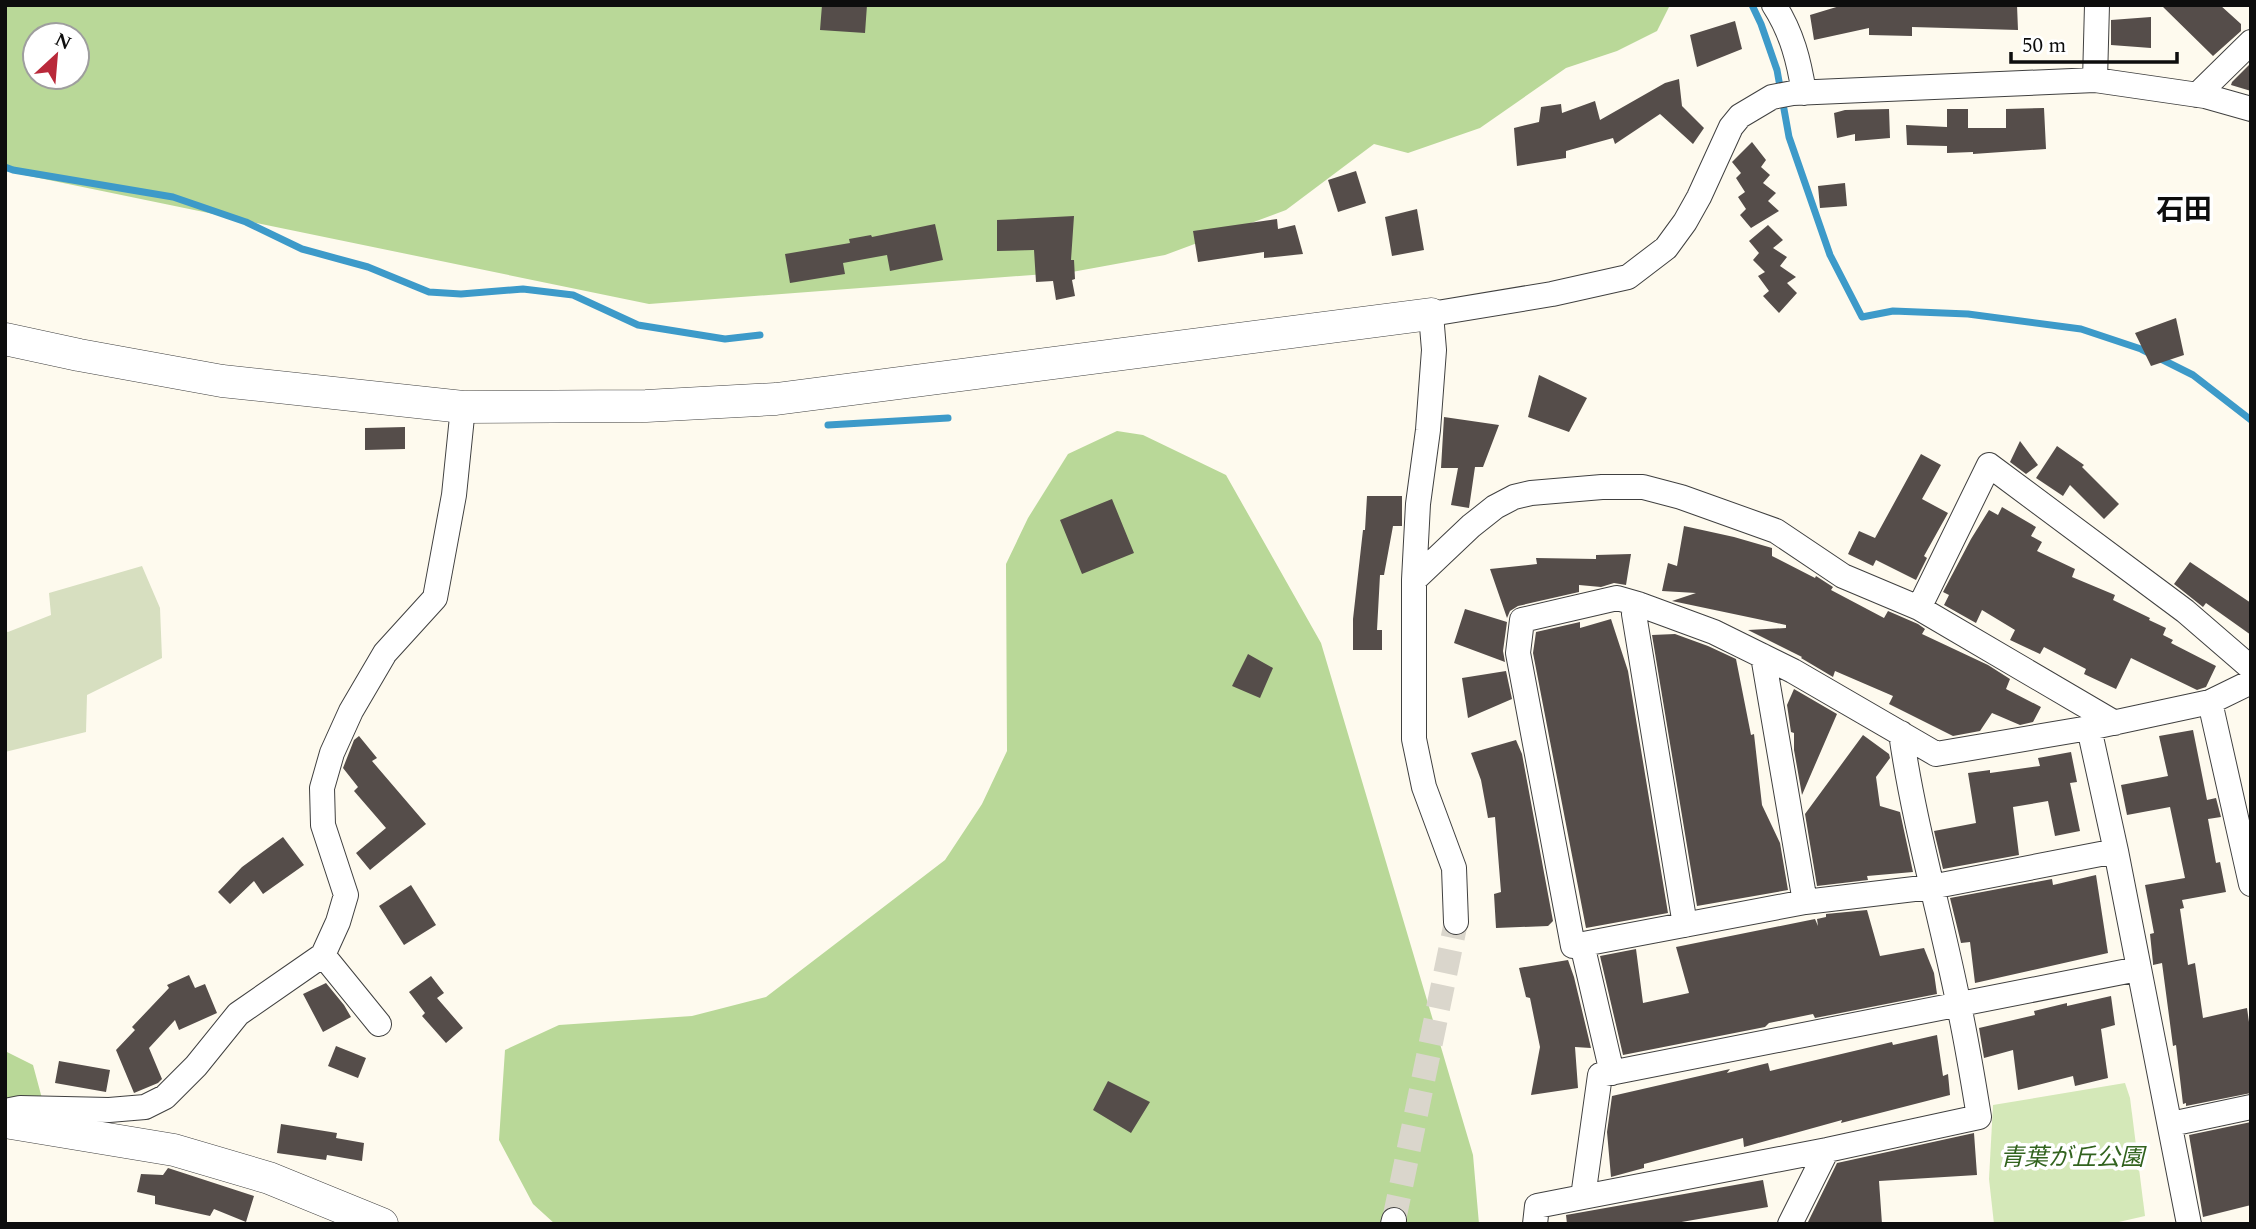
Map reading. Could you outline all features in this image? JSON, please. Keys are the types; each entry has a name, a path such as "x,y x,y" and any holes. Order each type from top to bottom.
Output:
{"street":[{"path":"1774,5 1784,20 1798,56 1790,95"},
{"path":"2095,80 2097,5"},
{"path":"2197,94 2251,42"},
{"path":"5,339 222,381 463,407 646,406 776,399 1432,314 1552,294 1628,277 1666,248 1685,222 1731,127 1740,116 1790,95 2095,80 2197,94 2251,109"},
{"path":"1432,314 1434,350 1428,430 1418,504 1414,580 1414,739 1424,787 1454,868 1456,922"},
{"path":"5,1111 20,1108 109,1110 145,1107 165,1097 196,1066 238,1014 323,955 338,922 346,895 323,825 322,788 332,753 351,711 384,653 435,598 454,495 463,407"},
{"path":"1919,608 1989,465 2185,611 2251,668"},
{"path":"1414,580 1471,526 1495,507 1514,498 1531,493 1602,487 1643,487 1681,497 1776,531 1843,576 1919,608 2115,723"},
{"path":"2116,851 1931,887 1805,902 1573,946 1518,653 1522,620 1617,598 1638,604 1714,632 1793,671 1936,754 2089,728 2210,702 2251,682"},
{"path":"1638,604 1634,614 1685,925"},
{"path":"1763,656 1805,902"},
{"path":"2210,702 2250,870"},
{"path":"2089,728 2116,851 2189,1224"},
{"path":"1535,1224 1537,1206 1827,1150 1979,1117 1959,1005 1906,773 1900,733"},
{"path":"1583,944 1612,1073"},
{"path":"323,955 379,1024"},
{"path":"1583,1197 1600,1075 2137,969"},
{"path":"2171,1124 2251,1107"},
{"path":"5,1122 174,1150 269,1178 382,1224"},
{"path":"1790,1224 1827,1150"}],"green space":[{"path":"5,5 1670,5 1657,31 1617,51 1566,68 1480,128 1408,153 1374,144 1286,210 1165,255 1072,272 649,304 5,171"},
{"path":"1117,431 1143,435 1226,475 1321,643 1473,1155 1479,1224 555,1224 533,1204 499,1140 505,1050 559,1025 692,1016 766,997 945,860 982,804 1007,751 1006,564 1028,518 1068,454"},
{"path":"142,566 160,608 162,658 87,695 86,732 5,752 5,631 51,615 49,593"},
{"path":"5,1051 33,1065 47,1117 5,1111"},
{"name":"青葉が丘公園","path":"2125,1083 2130,1098 2145,1216 2110,1224 1994,1224 1989,1179 1993,1105"}],"building":[{"path":"822,5 867,5 865,33 820,30"},
{"path":"1843,5 2017,5 2018,30 1912,27 1912,36 1869,35 1869,28 1814,40 1810,15"},
{"path":"2161,5 2220,5 2241,24 2241,31 2213,56"},
{"path":"2151,17 2151,48 2111,45 2111,20"},
{"path":"1735,21 1742,49 1697,67 1690,35"},
{"path":"2251,63 2251,91 2231,85 2232,82"},
{"path":"1679,79 1682,106 1704,128 1693,144 1660,114 1615,144 1613,138 1566,151 1566,158 1517,166 1514,128 1539,122 1541,107 1561,104 1562,113 1595,101 1600,120 1665,83"},
{"path":"2044,108 2046,149 1973,154 1947,153 1947,146 1907,145 1906,125 1947,127 1947,109 1968,109 1968,128 2006,128 2006,109"},
{"path":"1889,109 1890,138 1855,141 1855,134 1837,138 1834,113 1845,110"},
{"path":"1752,142 1766,160 1761,167 1770,175 1763,183 1776,193 1768,201 1779,211 1751,228 1740,215 1746,209 1738,197 1745,192 1736,178 1741,173 1732,162"},
{"path":"1356,171 1366,203 1338,212 1328,180"},
{"path":"1845,183 1847,206 1820,208 1818,186"},
{"path":"1417,209 1424,250 1392,256 1385,217"},
{"path":"1074,216 1071,260 1074,260 1075,279 1072,280 1075,296 1056,300 1053,281 1036,282 1034,250 997,251 997,220"},
{"path":"1277,219 1278,229 1295,225 1303,254 1264,258 1264,252 1198,262 1193,231"},
{"path":"935,224 943,260 890,271 887,255 843,263 845,274 790,283 785,254 850,243 849,239"},
{"path":"1768,225 1783,240 1773,248 1787,257 1780,266 1796,277 1787,283 1797,293 1779,313 1763,296 1769,291 1758,276 1765,272 1753,260 1759,253 1749,241"},
{"path":"2176,318 2184,355 2151,366 2135,333"},
{"path":"1539,375 1587,398 1569,432 1528,417"},
{"path":"1444,417 1499,425 1483,467 1475,467 1469,508 1451,505 1458,468 1441,468"},
{"path":"405,427 405,449 365,450 365,428"},
{"path":"2020,441 2038,465 2026,474 2010,462"},
{"path":"2057,446 2084,465 2082,467 2119,504 2104,519 2070,485 2063,496 2036,478"},
{"path":"1921,454 1941,465 1922,499 1948,513 1924,556 1927,558 1916,580 1876,560 1873,566 1848,554 1859,531 1875,538"},
{"path":"1367,496 1402,496 1402,526 1393,526 1384,575 1380,575 1377,630 1382,630 1382,650 1353,650 1353,619"},
{"path":"1112,499 1134,553 1082,574 1060,520"},
{"path":"2002,507 2036,527 2031,536 2042,542 2037,551 2075,569 2072,577 2115,595 2113,600 2166,628 2163,635 2173,640 2171,643 2216,666 2206,687 2197,690 2131,658 2116,689 2084,674 2086,669 2044,647 2040,654 2010,640 2015,630 1982,610 1976,623 1944,605 1949,595 1943,592 1971,539 1989,510 1998,515"},
{"path":"1684,526 1772,548 1772,556 1815,578 1816,576 1833,587 1831,590 1884,618 1888,611 1918,624 1925,629 1922,634 1988,665 2010,679 2006,689 2041,707 2033,722 2020,725 1992,713 1980,731 1953,736 1889,704 1893,696 1835,671 1833,677 1802,657 1748,630 1786,628 1786,625 1672,601 1696,593 1662,591 1668,563 1677,566"},
{"path":"1631,554 1626,585 1579,585 1579,592 1518,606 1510,611 1507,618 1490,569 1537,564 1536,558 1596,559 1596,555"},
{"path":"2190,562 2251,603 2251,635 2206,603 2203,607 2174,584"},
{"path":"1465,609 1507,622 1503,651 1505,662 1454,643"},
{"path":"1611,619 1628,671 1668,913 1586,928 1533,653 1536,632 1580,622 1580,628"},
{"path":"1675,634 1736,659 1751,735 1754,734 1762,805 1780,843 1788,890 1697,906 1652,635"},
{"path":"1248,654 1273,668 1260,698 1232,686"},
{"path":"1506,671 1512,699 1468,718 1462,678"},
{"path":"1794,689 1837,714 1802,795 1794,750 1794,733 1791,732 1787,705"},
{"path":"2193,730 2207,800 2216,798 2221,817 2208,819 2216,863 2220,862 2226,892 2182,900 2184,908 2180,909 2188,965 2195,963 2203,1018 2247,1008 2251,1036 2251,1093 2186,1106 2186,1103 2183,1104 2176,1045 2173,1046 2162,963 2153,965 2150,934 2154,933 2145,885 2185,878 2170,807 2127,815 2121,785 2168,776 2159,736"},
{"path":"1863,735 1889,754 1890,758 1876,777 1880,806 1900,812 1913,872 1867,876 1868,880 1817,886 1805,814"},
{"path":"359,736 377,758 372,761 426,824 370,870 356,853 386,828 354,791 358,787 343,768 354,740"},
{"path":"1516,740 1522,754 1553,921 1548,926 1496,928 1494,894 1501,892 1495,817 1488,818 1481,780 1471,753"},
{"path":"2071,752 2077,782 2070,783 2080,831 2055,836 2048,801 2013,807 2019,855 1943,869 1934,831 1976,823 1968,773 1990,770 1990,773 2040,766 2038,758"},
{"path":"283,837 304,865 263,894 254,881 230,904 218,892 242,867"},
{"path":"2096,875 2108,953 1975,983 1970,942 1961,943 1950,898 2052,879 2053,885"},
{"path":"411,885 436,925 404,945 379,906"},
{"path":"1867,910 1880,956 1924,948 1934,973 1937,994 1815,1018 1813,1014 1769,1023 1765,1027 1623,1055 1600,956 1636,949 1643,1003 1689,993 1676,947 1815,919 1818,926 1817,919 1826,917 1826,914"},
{"path":"1568,960 1591,1048 1575,1047 1578,1088 1531,1095 1540,1047 1530,998 1526,997 1519,968"},
{"path":"189,975 195,988 205,984 217,1013 179,1030 175,1020 149,1048 162,1079 134,1093 116,1050 135,1030 132,1027 169,988 167,985"},
{"path":"431,976 444,993 437,998 463,1028 446,1043 422,1016 425,1013 409,992"},
{"path":"326,983 351,1017 323,1032 303,994"},
{"path":"2111,996 2115,1025 2101,1029 2108,1078 2075,1086 2073,1076 2018,1090 2013,1050 1984,1058 1979,1028 2035,1015 2034,1011 2067,1003 2067,1006"},
{"path":"1937,1035 1943,1076 1948,1074 1950,1095 1841,1123 1842,1120 1744,1147 1743,1138 1644,1164 1644,1168 1611,1177 1607,1132 1612,1096 1730,1069 1727,1073 1768,1063 1770,1071 1892,1042 1893,1045"},
{"path":"336,1046 366,1058 358,1078 328,1066"},
{"path":"59,1061 110,1070 106,1092 55,1083"},
{"path":"1108,1081 1150,1102 1131,1133 1093,1110"},
{"path":"2251,1122 2251,1205 2203,1217 2189,1135"},
{"path":"281,1124 337,1133 336,1138 364,1143 362,1161 327,1155 326,1160 277,1153"},
{"path":"1974,1133 1977,1175 1879,1181 1882,1224 1807,1224 1837,1163"},
{"path":"168,1168 254,1196 246,1222 214,1209 210,1216 155,1204 155,1196 137,1192 141,1174 163,1175"},
{"path":"1763,1180 1768,1207 1670,1224 1567,1224 1566,1215"}],"waterway":[{"path":"1752,5 1777,70 1789,137 1830,255 1862,317 1893,311 1968,314 2081,329 2141,349 2193,375 2251,420"},
{"path":"5,167 173,197 246,222 302,249 368,267 429,292 461,294 523,289 573,295 638,325 725,339 760,335"},
{"path":"828,425 948,418"}],"tunnel":[{"path":"1394,1220 1456,922"}],"district":[{"name":"石田","path":"2184,210"}]}
